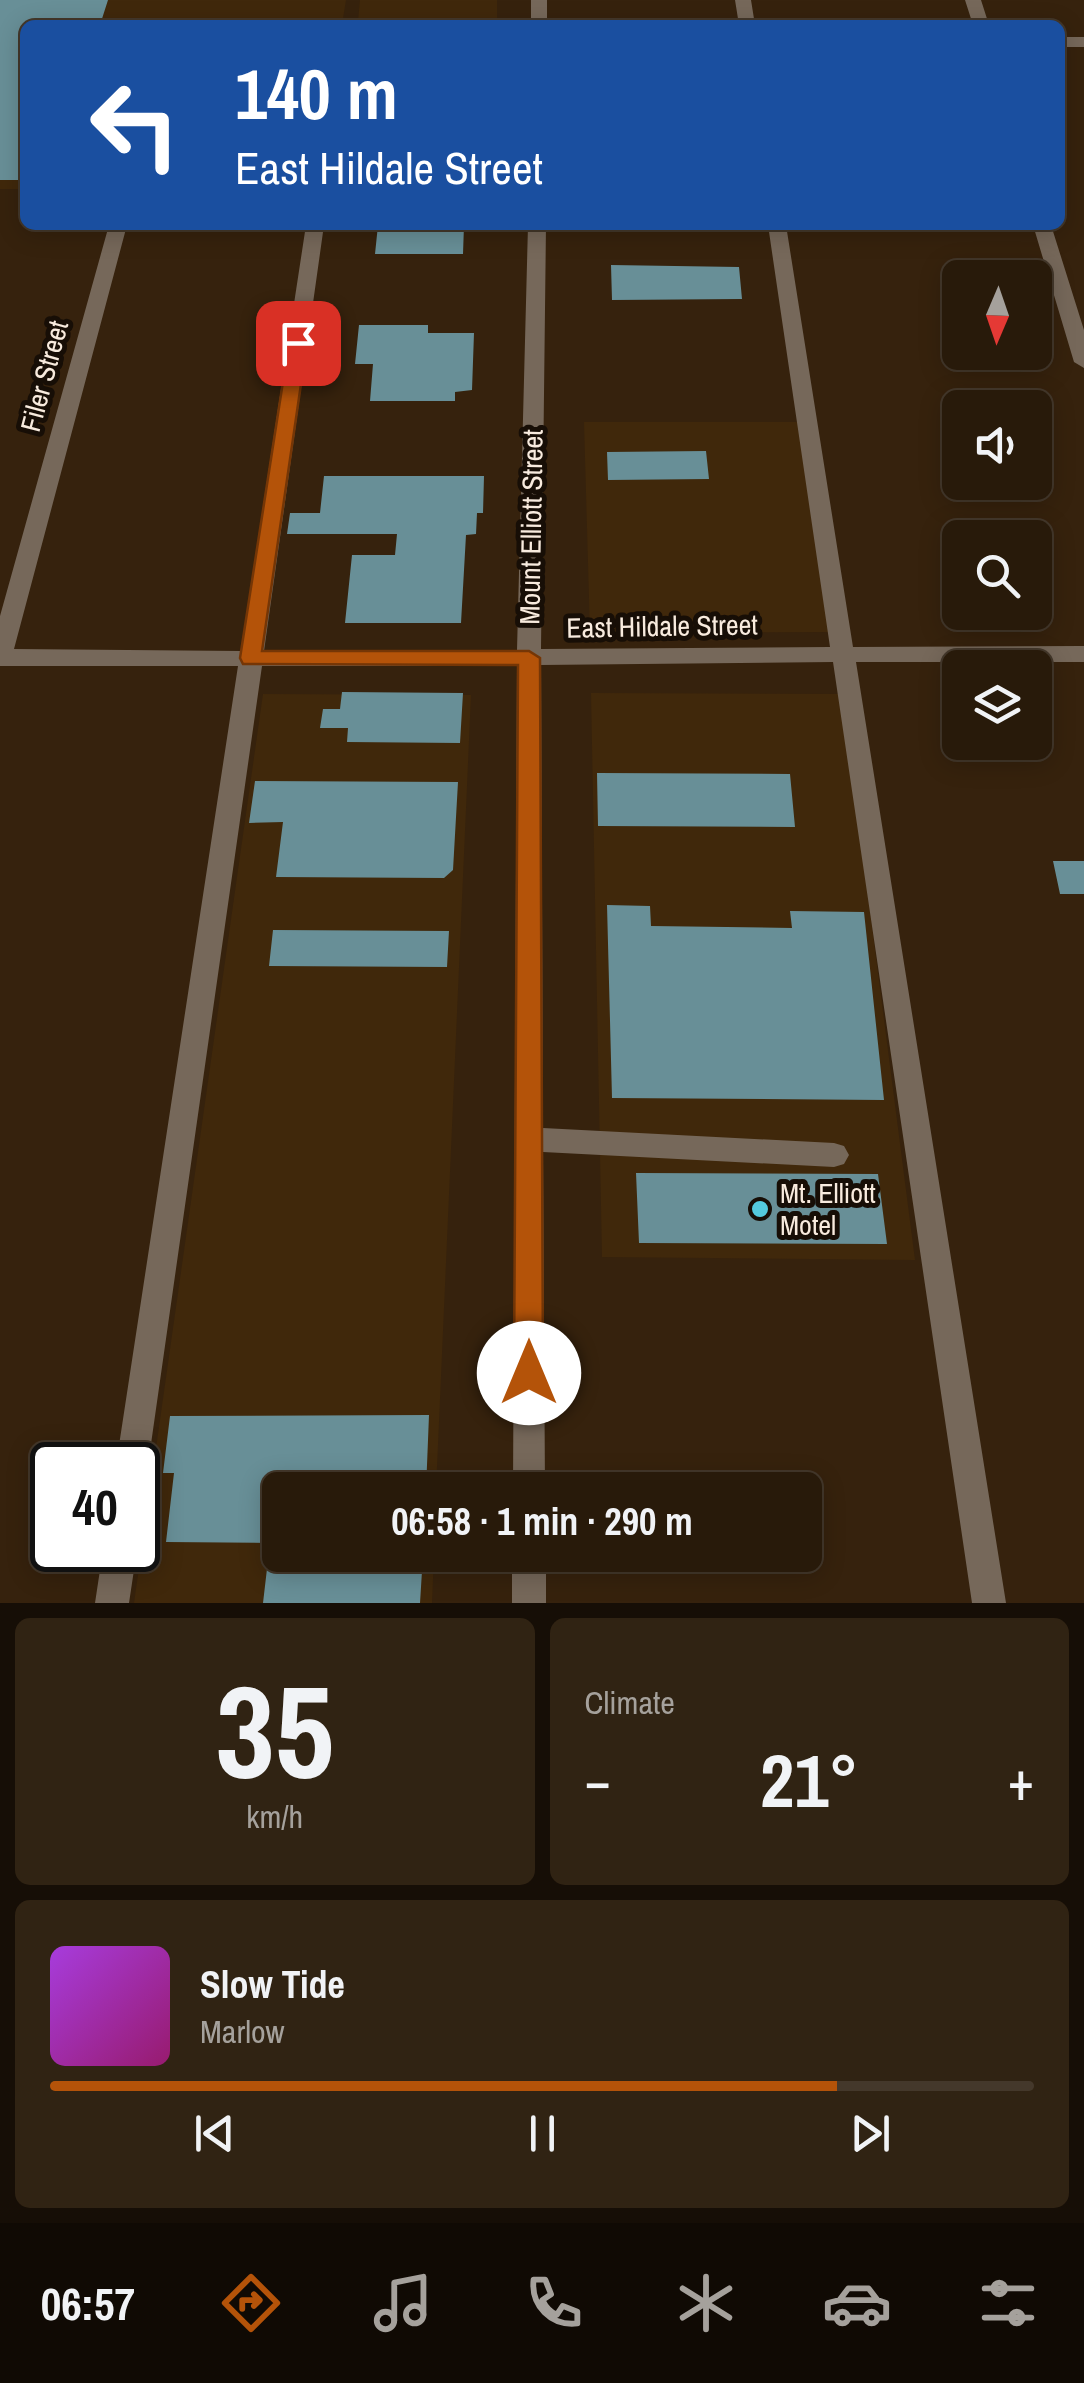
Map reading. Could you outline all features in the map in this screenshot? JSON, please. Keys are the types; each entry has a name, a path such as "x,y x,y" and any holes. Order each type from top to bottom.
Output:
{"street":[{"name":"Filer Street","path":"0,657 117,230"},
{"path":"135,1442 314,230"},
{"name":"Mount Elliott Street","path":"529,1472 529,658 537,230"},
{"path":"779,230 989,1603"},
{"path":"1044,230 1084,362"},
{"name":"East Hildale Street","path":"0,657 1084,654"},
{"path":"529,1138 834,1154"},
{"path":"112,1603 117,1572"},
{"path":"529,1572 529,1603"}],"shaded area":[{"path":"0,0 346,0 343,20 20,20 20,189 0,189"},
{"path":"360,0 497,0 497,20 358,20"},
{"path":"584,422 803,422 833,632 590,633"},
{"path":"591,693 842,694 915,1260 602,1257"},
{"path":"263,694 471,695 437,1472 262,1472 262,1572 433,1572 432,1603 134,1603 138,1572 160,1572 160,1442 157,1442"}],"building":[{"path":"0,0 108,0 102,20 20,20 20,180 0,180"},
{"path":"377,230 464,230 463,254 375,254"},
{"path":"611,265 739,267 742,299 612,300"},
{"path":"359,325 428,325 428,333 474,333 472,390 455,392 455,401 370,401 373,364 355,364"},
{"path":"706,451 709,479 608,480 607,452"},
{"path":"324,476 484,476 483,513 477,513 476,534 466,535 461,623 345,623 352,555 395,555 397,534 287,534 290,513 320,513"},
{"path":"342,692 463,693 460,743 347,742 348,728 320,728 323,709 340,709"},
{"path":"597,773 790,774 795,827 598,826"},
{"path":"255,781 458,782 453,870 444,878 276,877 283,822 249,823"},
{"path":"1053,861 1084,861 1084,894 1060,894"},
{"path":"607,905 650,906 651,926 792,928 790,911 864,912 884,1100 612,1098"},
{"path":"273,930 449,931 447,967 269,966"},
{"name":"Mt. Elliott Motel","path":"636,1173 878,1174 887,1244 639,1243"},
{"path":"429,1415 427,1472 262,1472 262,1543 166,1542 174,1473 163,1473 170,1416"},
{"path":"267,1572 422,1572 420,1603 263,1603"}],"place":[{"name":"Mt. Elliott Motel","path":"760,1209"}],"route":[{"path":"298,343 251,658 529,658 529,1373"}]}
